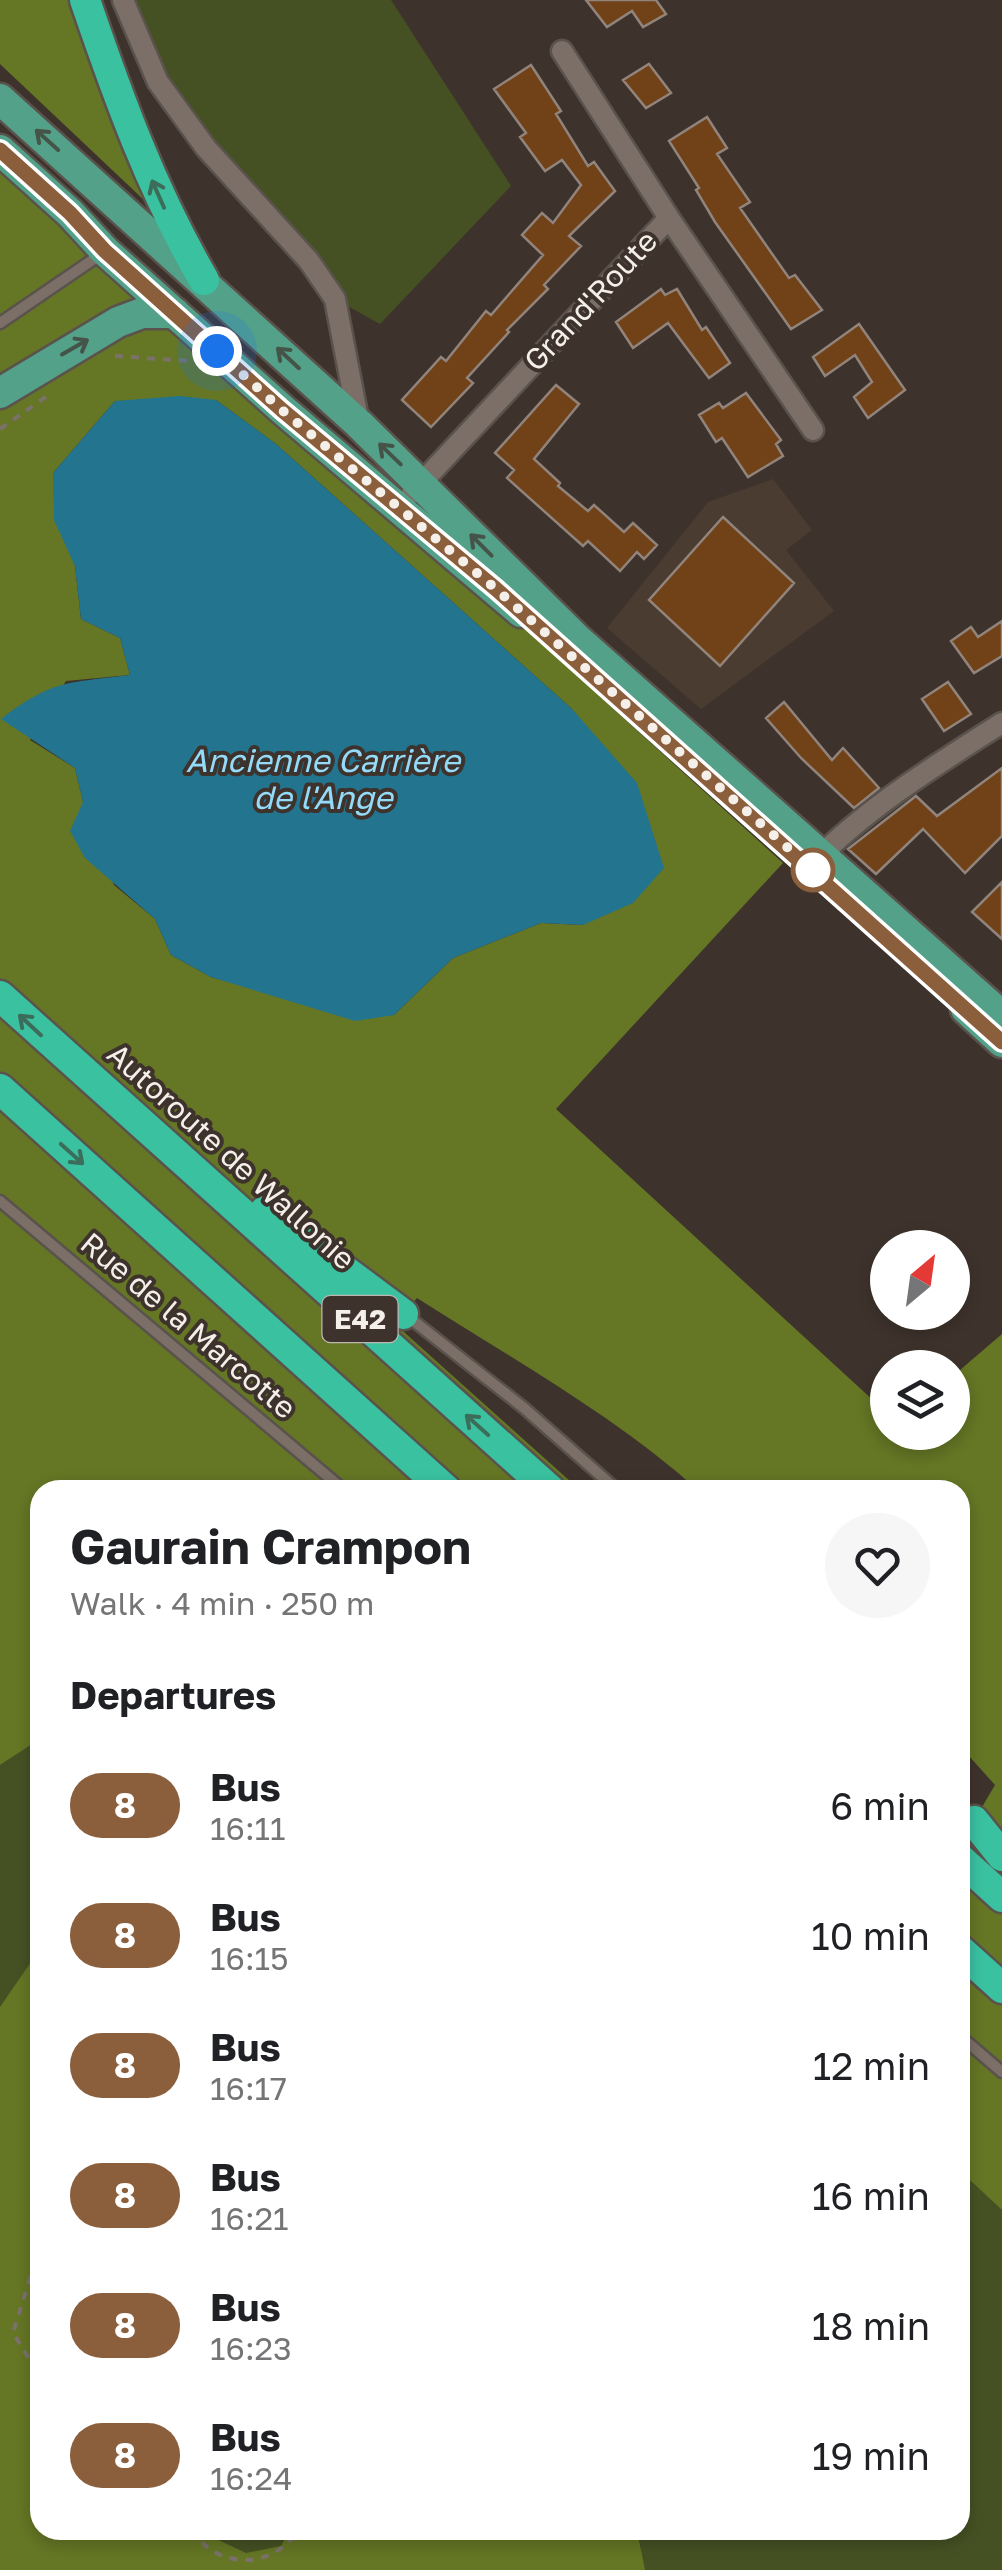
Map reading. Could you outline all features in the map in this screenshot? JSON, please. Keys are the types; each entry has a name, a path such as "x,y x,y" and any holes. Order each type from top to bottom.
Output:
{"highway":[{"path":"85,0 138,151 177,234 204,280"},
{"name":"Autoroute de Wallonie","path":"0,996 539,1480"},
{"name":"E42","path":"0,1089 435,1480"},
{"path":"170,1149 258,1206 403,1314"},
{"path":"970,1817 1002,1856"},
{"path":"970,1868 1002,1896"},
{"path":"970,1959 1002,1988"}],"main road":[{"path":"0,98 360,424 576,638 815,860 1002,1042"},
{"path":"0,150 70,213 105,251 282,410 1002,1016"},
{"path":"122,334 140,282 142,244 131,215"},
{"path":"0,393 122,334 142,313 175,313"}],"street":[{"path":"123,0 158,82 206,148 309,261 335,298 360,424"},
{"path":"562,51 669,218"},
{"name":"Grand'Route","path":"399,507 669,218 814,430"},
{"path":"815,860 921,774 1002,723"}],"lane":[{"path":"0,323 105,251"},
{"name":"Rue de la Marcotte","path":"0,1201 332,1480"},
{"path":"403,1314 524,1408 606,1480"},
{"path":"970,2045 1002,2072"}],"path":[{"path":"122,334 109,356 188,361"},
{"path":"170,359 175,352"},
{"path":"0,430 50,394"},
{"path":"30,2278 13,2333 30,2360"},
{"path":"198,2540 202,2548 225,2563 260,2565 280,2556 292,2540"}],"shaded area":[{"path":"773,479 812,530 786,550 834,611 701,709 607,628 708,502"}],"green space":[{"path":"0,0 74,0 145,201 0,64"},
{"path":"123,0 391,0 511,186 380,324 335,299 206,148"},
{"path":"0,169 479,587 783,863 556,1109 870,1397 870,1450 970,1450 970,1361 1002,1334 1002,2210 970,2180 970,1827 995,1785 970,1757 970,1480 686,1480 597,1412 417,1298 395,1324 569,1480 30,1480 30,1746 0,1765","holes":["216,400 276,444 572,709 584,925 541,923 453,958 394,1015 272,994 211,977 171,955 155,919 114,885 83,802 75,768 30,740 66,681 130,675 120,638 81,619 75,566 53,473 115,401"]},
{"path":"30,1746 30,2029 0,2008 0,1765"},
{"path":"30,1964 30,2540 218,2540 246,2553 281,2546 284,2540 639,2540 645,2570 0,2570 0,2007"},
{"path":"970,2180 1002,2210 1002,2570 69,2570 0,2525 0,2225 30,2454 30,2540 617,2540 641,2548 639,2540 970,2540"}],"water":[{"name":"Ancienne Carrière de l'Ange","path":"180,396 216,400 276,444 572,709 637,783 664,868 633,903 583,925 541,923 453,958 394,1015 355,1021 211,977 171,955 155,919 85,858 70,831 83,802 75,768 1,719 35,696 62,685 130,675 120,638 81,619 75,566 54,520 53,473 115,401"}],"building":[{"path":"586,0 656,0 666,14 643,27 632,11 607,27"},
{"path":"649,64 671,93 646,108 623,80"},
{"path":"531,65 561,111 556,114 588,166 594,162 615,191 569,236 581,246 544,285 548,289 467,378 473,383 431,427 402,400 441,357 446,361 486,311 491,315 543,255 522,235 542,213 553,223 581,185 562,160 545,171 520,137 526,133 494,89"},
{"path":"707,117 727,148 717,154 750,202 740,208 789,278 795,275 822,310 791,329 715,222 669,141"},
{"path":"661,289 665,295 677,289 702,330 706,327 730,363 709,378 668,323 633,348 616,322"},
{"path":"859,324 905,390 868,418 854,397 872,382 855,355 825,376 813,357"},
{"path":"556,385 579,404 534,459 588,511 594,505 624,532 633,523 657,545 644,559 637,552 620,571 588,541 583,546 507,478 514,470 495,453"},
{"path":"746,393 781,440 776,444 783,456 748,477 722,438 716,442 699,415 719,403 723,408"},
{"path":"723,517 794,583 720,666 649,600"},
{"path":"1002,621 1002,656 974,673 951,641 971,627 978,637"},
{"path":"948,682 971,714 944,731 922,699"},
{"path":"784,702 832,760 843,748 879,788 854,808 766,718"},
{"path":"1002,768 1002,836 965,873 923,829 876,874 848,849 916,796 937,816"},
{"path":"1002,882 1002,939 972,912"}],"bus line":[{"name":"8","path":"0,150 70,213 105,251 282,410 496,589 1002,1042"}],"route":[{"path":"217,351 496,589 813,870"}]}
